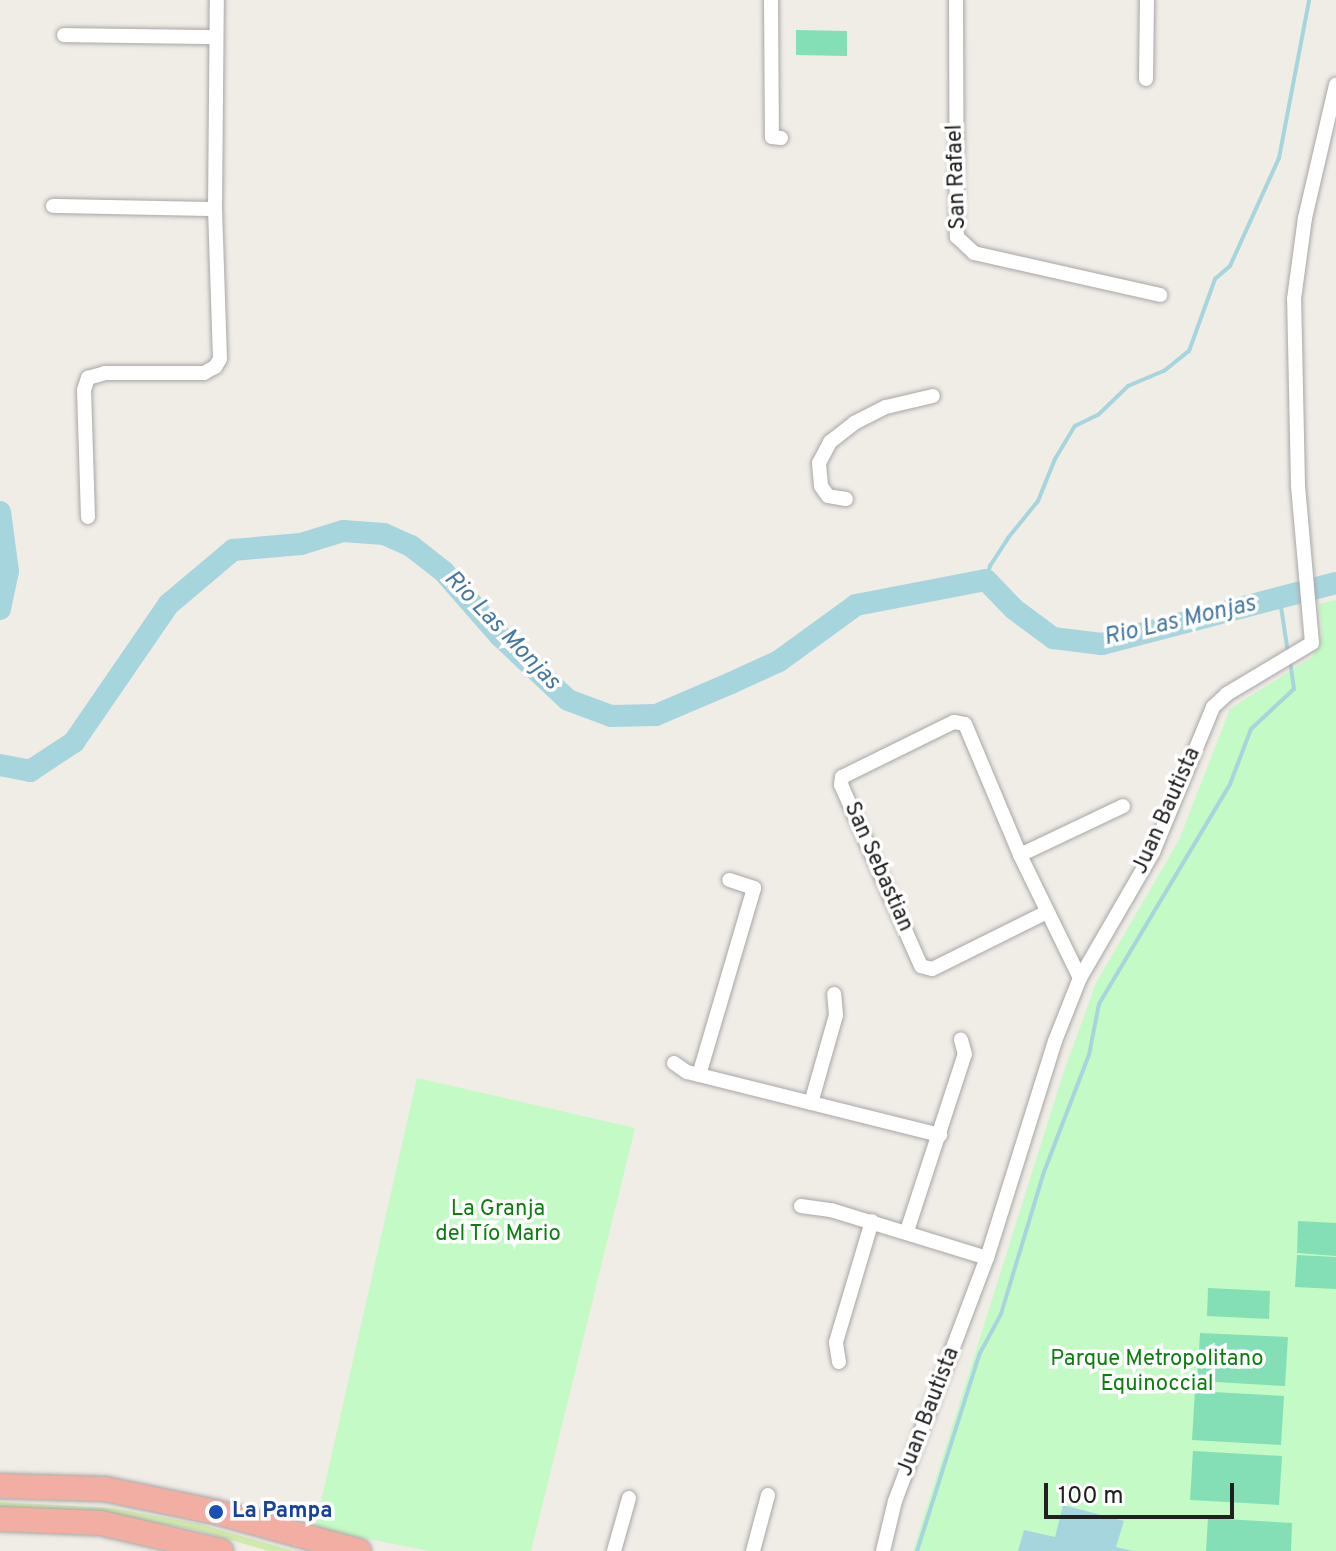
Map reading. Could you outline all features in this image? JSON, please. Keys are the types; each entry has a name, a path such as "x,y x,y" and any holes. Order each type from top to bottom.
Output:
{"highway":[{"path":"0,1486 105,1489 216,1512 359,1551"},
{"path":"0,1519 101,1523 221,1551"}],"street":[{"path":"88,517 84,390 88,378 105,373 204,373 218,364 215,209 217,0"},
{"path":"771,0 776,138"},
{"name":"San Rafael","path":"956,0 957,237 974,253 1160,295"},
{"path":"1146,79 1147,0"},
{"path":"64,35 216,37"},
{"name":"Juan Bautista","path":"883,1551 895,1501 987,1258 1055,1041 1080,978 1153,852 1213,707 1227,694 1312,643 1298,485 1295,281 1305,218 1336,85"},
{"path":"53,206 215,209"},
{"path":"846,499 828,496 821,486 819,463 830,442 854,423 886,407 933,396"},
{"name":"San Sebastian","path":"1047,912 932,969 921,966 841,785 842,777 960,722 965,724 1020,855 1080,978"},
{"path":"1020,855 1123,806"},
{"path":"699,1075 754,888 729,880"},
{"path":"811,1103 836,1015 834,994"},
{"path":"907,1231 965,1054 961,1040"},
{"path":"674,1063 699,1075 940,1135"},
{"path":"801,1206 872,1221 987,1258"},
{"path":"839,1362 836,1342 872,1221"},
{"path":"753,1551 768,1495"},
{"path":"614,1551 629,1498"}],"green space":[{"path":"796,30 847,31 847,56 796,55"},
{"name":"Parque Metropolitano Equinoccial","path":"1336,600 1336,1551 913,1551 1063,1074 1096,983 1179,840 1230,709 1312,657 1322,634 1319,604"},
{"name":"La Granja del Tío Mario","path":"417,1078 635,1128 531,1551 429,1551 315,1528"},
{"path":"1298,1221 1336,1223 1336,1256 1297,1253"},
{"path":"1297,1255 1336,1257 1336,1289 1295,1287"},
{"path":"1208,1288 1270,1291 1269,1319 1207,1316"},
{"path":"1200,1333 1288,1337 1285,1386 1197,1381"},
{"path":"1195,1391 1284,1396 1281,1445 1192,1440"},
{"path":"1193,1451 1282,1456 1279,1505 1190,1500"},
{"path":"0,1502 113,1508 199,1524 294,1551 269,1551 195,1530 112,1515 0,1510"},
{"path":"1208,1518 1292,1523 1291,1551 1206,1551"}],"water":[{"path":"1063,1505 1124,1521 1116,1547 1133,1551 1018,1551 1024,1530 1055,1537"}],"waterway":[{"path":"986,580 990,566 1008,538 1038,501 1055,459 1075,426 1098,415 1128,386 1164,371 1189,351 1215,279 1230,266 1279,158 1309,0"},
{"name":"Rio Las Monjas","path":"0,512 8,571 0,609"},
{"name":"Rio Las Monjas","path":"0,765 30,771 74,742 169,604 233,550 301,544 343,531 384,534 411,546 444,572 500,636 568,700 611,716 656,715 731,683 779,661 856,605 986,580 1014,609 1053,638 1102,644 1336,583"},
{"path":"1280,600 1288,653"},
{"path":"917,1551 979,1355 1001,1314 1044,1172 1089,1055 1099,1004 1230,784 1251,729 1294,689 1290,661"}],"place":[{"name":"La Pampa","path":"216,1512"}]}
